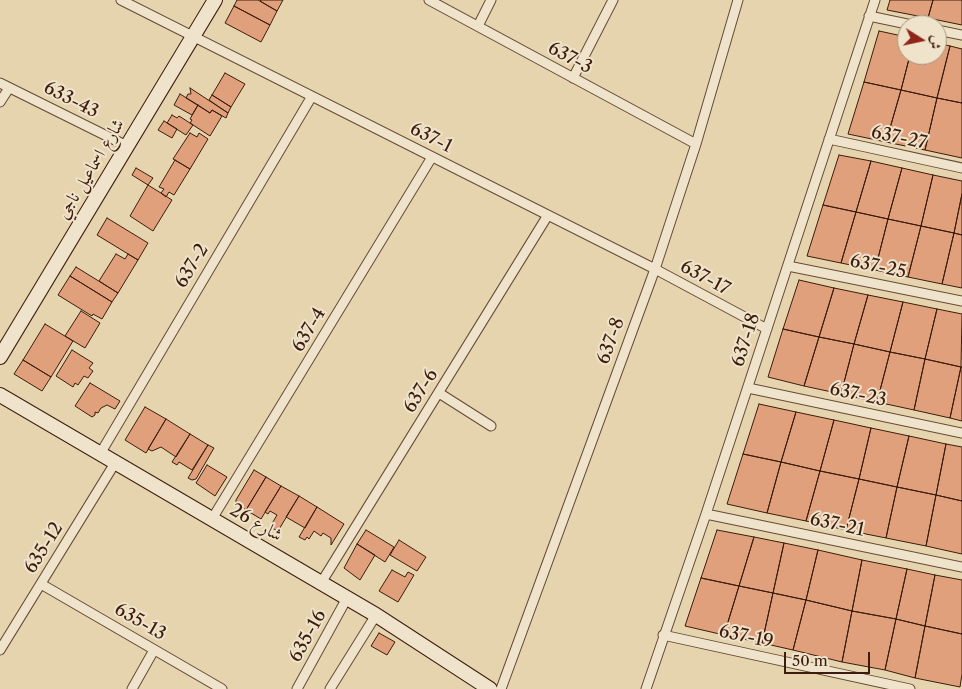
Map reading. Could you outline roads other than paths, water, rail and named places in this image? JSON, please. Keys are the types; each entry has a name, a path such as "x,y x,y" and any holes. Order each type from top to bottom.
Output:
{"street":[{"name":"637-1","path":"121,0 655,269"},
{"name":"شارع اسماعيل ناجي","path":"0,357 215,0"},
{"name":"637-3","path":"429,0 696,144"},
{"path":"478,26 491,0"},
{"path":"573,78 613,0"},
{"name":"637-8","path":"501,689 655,269 696,144 738,0"},
{"name":"637-18","path":"646,689 748,388 875,0"},
{"path":"869,16 897,22"},
{"path":"947,32 962,36"},
{"name":"633-43","path":"0,83 127,146"},
{"path":"0,102 9,88"},
{"name":"637-2","path":"100,454 312,96"},
{"name":"637-27","path":"829,139 962,168"},
{"name":"637-4","path":"212,519 432,157"},
{"name":"637-6","path":"321,583 548,215"},
{"name":"637-25","path":"788,266 962,301"},
{"name":"637-17","path":"655,269 767,328"},
{"name":"637-23","path":"748,388 962,433"},
{"path":"439,393 491,426"},
{"name":"شارع 26","path":"0,395 348,598 490,689"},
{"name":"635-12","path":"0,650 115,462"},
{"name":"637-21","path":"706,514 962,568"},
{"name":"635-13","path":"40,584 222,689"},
{"name":"635-16","path":"297,689 348,598"},
{"path":"330,689 376,615"},
{"name":"637-19","path":"663,636 910,689"},
{"path":"132,689 154,650"}]}
